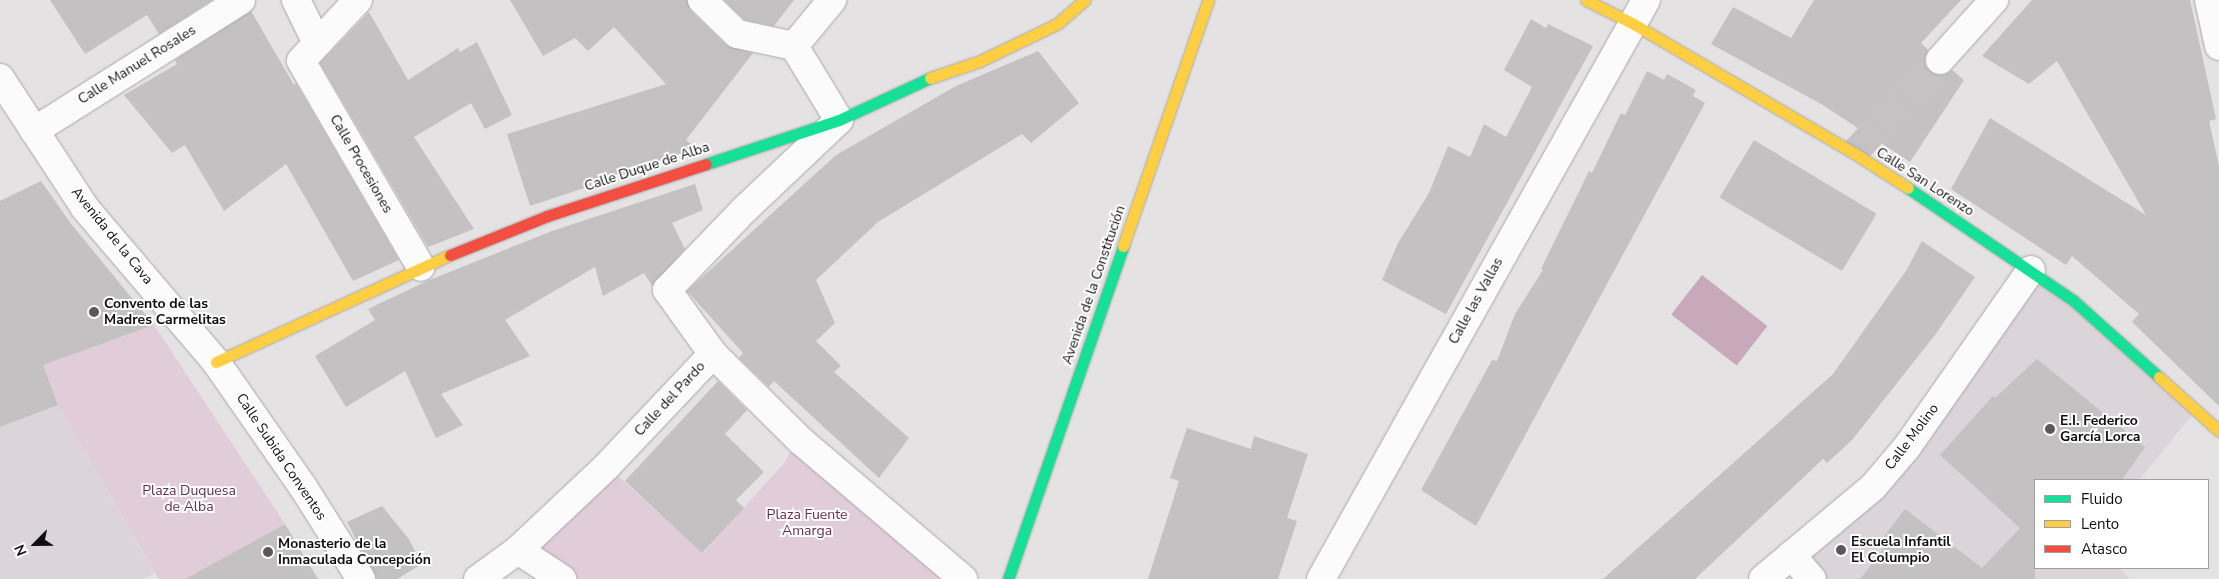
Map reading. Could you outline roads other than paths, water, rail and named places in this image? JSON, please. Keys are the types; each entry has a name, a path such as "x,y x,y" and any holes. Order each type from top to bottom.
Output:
{"street":[{"name":"Calle Manuel Rosales","path":"34,131 241,0"},
{"name":"Calle Procesiones","path":"296,0 309,52 421,267"},
{"path":"309,52 358,0"},
{"path":"702,0 737,34 794,46 839,120"},
{"path":"794,46 832,0"},
{"name":"Calle Duque de Alba","path":"216,362 421,267 547,216 839,120 882,98 989,57 1057,24 1085,0"},
{"name":"Avenida de la Constitución","path":"1008,579 1208,0"},
{"name":"Calle San Lorenzo","path":"1586,0 1639,11 2031,270 2074,300 2219,431"},
{"path":"1940,60 1994,0"},
{"path":"2209,0 2219,46"},
{"name":"Calle las Vallas","path":"1321,579 1639,11"},
{"name":"Avenida de la Cava","path":"0,78 85,208 216,362"},
{"name":"Calle del Pardo","path":"478,579 518,550 607,466 713,354 667,290 745,209 839,120"},
{"name":"Calle Molino","path":"1763,579 1873,487 1907,447 2031,270"},
{"path":"713,354 800,441 963,579"},
{"name":"Calle Subida Conventos","path":"216,362 361,579"},
{"path":"518,550 562,579"},
{"path":"1791,556 1812,579"}],"tunnel":[{"path":"1854,153 1940,60"}],"place":[{"name":"Convento de las Madres Carmelitas","path":"94,312"},
{"name":"E.I. Federico García Lorca","path":"2050,429"},
{"name":"Escuela Infantil El Columpio","path":"1841,550"},
{"name":"Monasterio de la Inmaculada Concepción","path":"268,552"}],"park label":[{"name":"Plaza Duquesa de Alba","path":"189,500"},
{"name":"Plaza Fuente Amarga","path":"807,524"}]}
